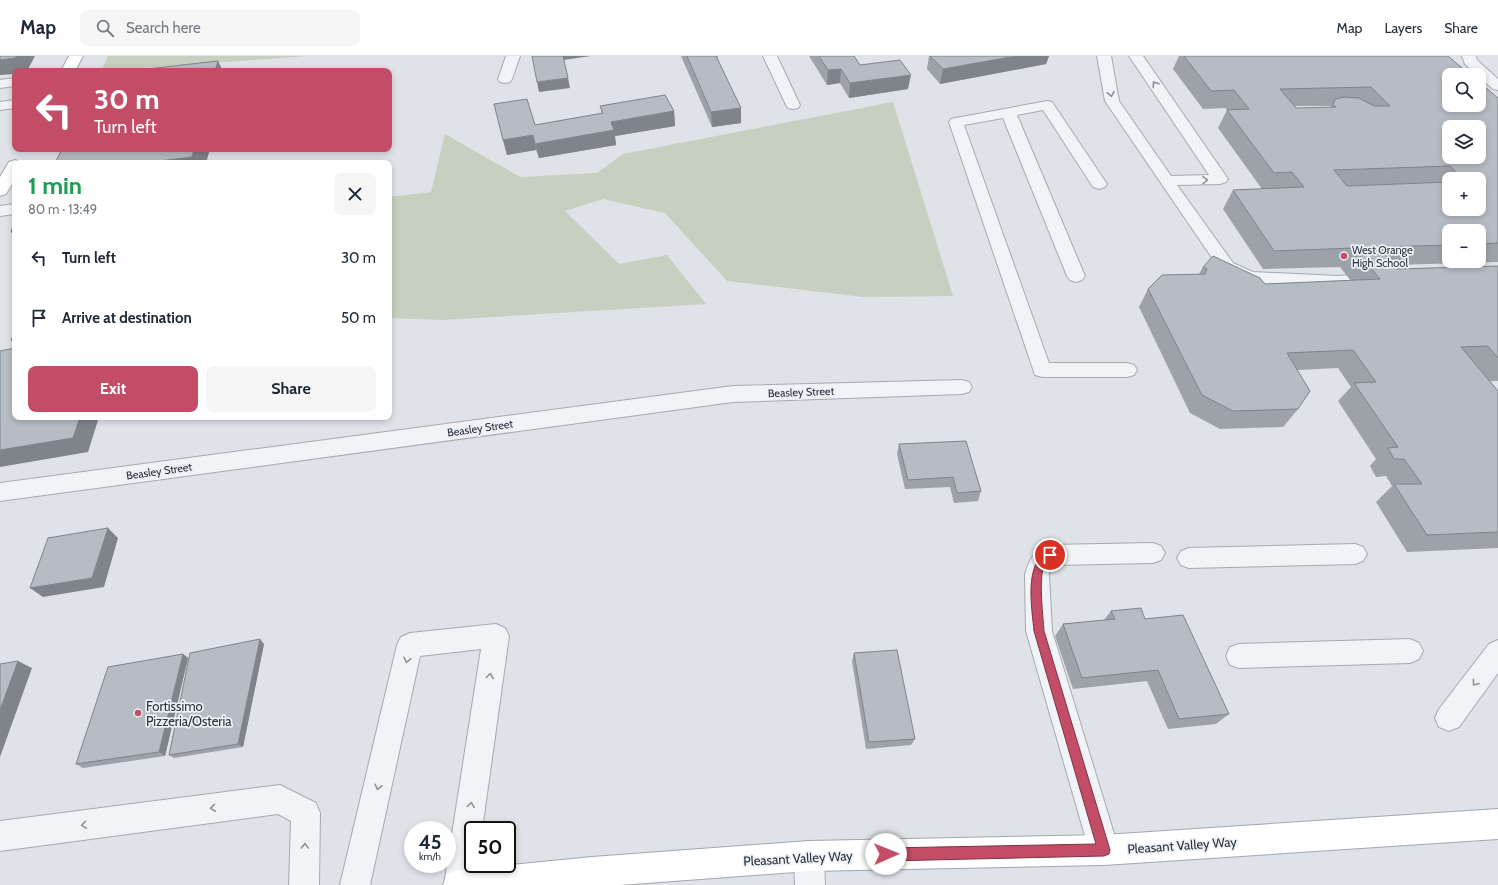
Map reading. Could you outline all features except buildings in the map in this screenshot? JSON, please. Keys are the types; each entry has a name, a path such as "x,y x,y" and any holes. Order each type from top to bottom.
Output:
{"main road":[{"path":"70,68 76,56"},
{"path":"0,192 12,170"},
{"name":"Pleasant Valley Way","path":"459,885 592,872 809,856 1104,850 1498,824"}],"street":[{"path":"505,79 513,56"},
{"path":"770,56 793,104"},
{"path":"1104,56 1112,101 1227,267 1250,278 1339,282 1352,281"},
{"path":"1136,56 1220,179 1166,181"},
{"path":"1469,56 1470,61 1498,86"},
{"path":"0,84 12,82"},
{"path":"0,106 12,104"},
{"path":"1099,184 1047,104 956,122 1042,370 1127,370"},
{"path":"1008,112 1076,276"},
{"path":"0,210 12,209"},
{"name":"Beasley Street","path":"0,492 733,394 962,387"},
{"path":"1104,850 1039,631 1037,602 1038,570 1042,562 1050,555 1153,553"},
{"path":"1189,558 1355,554"},
{"path":"355,885 410,645 496,636 459,885"},
{"path":"1239,656 1410,651"},
{"path":"1449,718 1498,652"},
{"path":"0,836 280,799 306,813 304,885"},
{"path":"809,856 810,885"}],"green space":[{"path":"108,56 308,56 142,68 102,68"},
{"path":"893,102 953,296 863,297 727,281 665,213 603,199 565,211 619,264 667,255 706,304 442,320 392,318 392,197 431,192 445,134 520,177 597,173 623,154"}],"place":[{"name":"West Orange High School","path":"1344,256"},
{"name":"Fortissimo Pizzeria/Osteria","path":"138,713"}],"route":[{"path":"886,854 1104,850 1039,631 1037,602 1038,570 1042,562 1050,555"}]}
